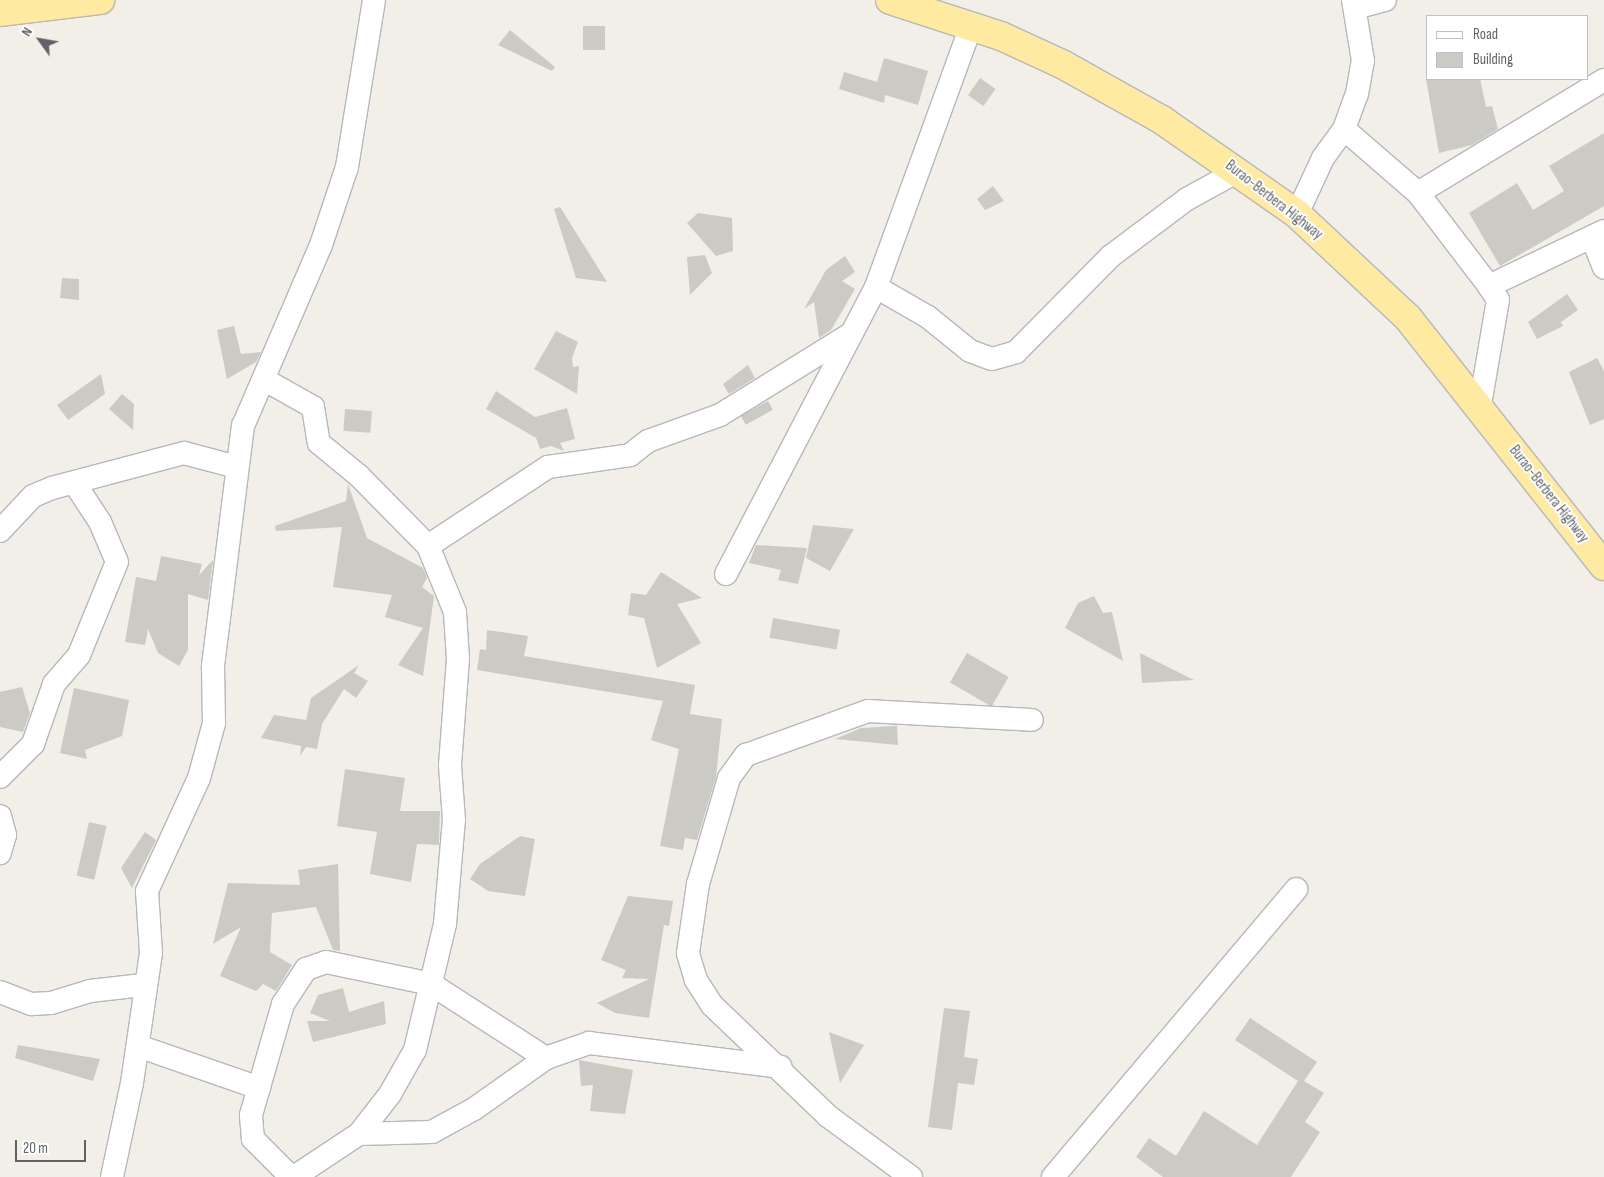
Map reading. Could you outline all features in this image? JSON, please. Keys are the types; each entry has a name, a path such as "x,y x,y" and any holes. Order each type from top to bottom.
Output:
{"highway":[{"name":"Burao-Berbera Highway","path":"890,0 923,5 1062,64 1162,120 1238,171 1297,214 1408,318 1480,406 1604,566"},
{"path":"0,12 86,1"}],"street":[{"path":"112,1177 138,1046 143,985 150,953 146,891 199,778 214,723 213,666 243,426 265,380 321,245 347,167 374,0"},
{"path":"1297,214 1323,158 1344,130 1363,61 1354,4 1385,0"},
{"path":"726,574 876,287 971,26"},
{"path":"1418,193 1604,80"},
{"path":"1344,130 1418,193 1498,300 1480,406"},
{"path":"876,287 928,317 970,351 992,359 1016,352 1111,256 1187,199 1238,171"},
{"path":"1489,286 1598,234 1604,268"},
{"path":"428,546 548,467 630,454 648,441 720,415 852,333"},
{"path":"265,380 313,407 319,443 359,476 428,546 455,612 458,659 450,765 453,829 445,924 431,984 415,1050 390,1094 359,1134 293,1177 253,1139 251,1115 282,1004 306,968 326,962 431,984 546,1058"},
{"path":"0,530 33,496 184,453 237,467"},
{"path":"0,777 34,744 54,684 80,655 117,562 100,522 75,484"},
{"path":"911,1177 828,1116 782,1067 712,1005 696,980 688,954 698,884 730,778 746,755 868,711 1032,720"},
{"path":"0,816 5,835 0,853"},
{"path":"1053,1177 1296,889"},
{"path":"0,992 32,1004 51,1003 90,991 143,985"},
{"path":"359,1134 432,1132 474,1109 546,1058 589,1043 612,1043 782,1067"},
{"path":"138,1046 259,1088"}],"building":[{"path":"583,26 605,26 605,50 583,50"},
{"path":"510,30 555,67 552,71 498,45"},
{"path":"884,58 928,71 918,105 885,95 884,103 839,89 844,72 877,82"},
{"path":"980,78 996,89 984,106 968,95"},
{"path":"1426,80 1480,80 1486,107 1492,106 1498,129 1472,145 1439,153"},
{"path":"1604,133 1604,206 1500,266 1469,213 1517,183 1533,210 1564,191 1549,166"},
{"path":"993,186 1004,201 985,210 977,199"},
{"path":"560,207 607,282 576,278 554,209"},
{"path":"698,213 732,218 733,251 716,256 687,223"},
{"path":"705,255 712,273 690,295 687,257"},
{"path":"845,256 855,272 842,281 855,289 831,330 819,338 814,302 804,309 826,270"},
{"path":"62,278 79,279 79,300 60,298"},
{"path":"1567,294 1578,310 1561,322 1563,326 1537,339 1528,322"},
{"path":"234,326 241,354 261,352 256,362 227,379 217,330"},
{"path":"556,331 578,342 572,358 573,367 579,366 577,394 534,369"},
{"path":"1597,358 1604,371 1604,419 1590,425 1569,372"},
{"path":"748,365 755,378 729,394 723,384"},
{"path":"101,374 105,394 68,420 57,405"},
{"path":"496,391 535,417 567,408 575,439 560,443 564,451 551,446 540,449 536,438 486,409"},
{"path":"122,394 134,404 133,430 109,409"},
{"path":"768,401 773,410 746,425 741,416"},
{"path":"345,409 372,411 370,433 343,431"},
{"path":"348,484 367,538 423,568 427,578 422,587 434,596 423,676 398,665 423,628 385,617 392,595 333,587 342,527 276,531 275,526 346,501"},
{"path":"813,525 854,529 830,571 806,558"},
{"path":"756,545 807,548 798,584 778,580 781,570 749,563"},
{"path":"161,556 202,564 199,575 213,560 208,600 188,594 188,650 179,666 158,653 148,629 145,645 125,642 136,577 156,581"},
{"path":"661,572 702,598 677,604 701,643 657,668 644,618 628,615 631,593 646,595"},
{"path":"1094,596 1103,613 1112,612 1123,661 1065,628 1078,603"},
{"path":"773,618 840,630 836,650 770,638"},
{"path":"487,630 528,636 524,656 695,685 690,714 722,719 716,777 697,840 685,838 683,850 660,846 679,749 651,740 663,701 477,670 480,649 486,650"},
{"path":"967,653 1009,677 992,706 950,682"},
{"path":"1140,653 1194,680 1142,683"},
{"path":"359,665 354,673 368,681 356,698 344,689 322,724 317,749 306,747 300,756 301,746 261,738 274,715 306,720 311,698"},
{"path":"22,687 30,713 23,732 0,727 0,692"},
{"path":"74,688 129,700 122,736 85,750 87,759 60,753"},
{"path":"897,726 898,745 835,739 861,728"},
{"path":"345,769 405,778 400,811 440,811 439,845 417,844 411,882 370,874 377,832 337,826"},
{"path":"89,822 107,826 94,880 77,876"},
{"path":"145,832 156,840 132,888 121,868"},
{"path":"520,836 535,839 525,896 488,891 470,879 480,864"},
{"path":"338,864 340,951 333,950 316,907 272,913 270,952 292,965 276,991 263,984 256,991 220,976 241,927 213,944 228,883 300,885 298,870"},
{"path":"628,896 673,901 669,926 664,925 649,1018 615,1013 597,1003 649,979 622,978 626,970 601,960"},
{"path":"343,988 349,1012 384,1001 386,1024 313,1042 307,1021 330,1021 310,1013 318,995"},
{"path":"944,1008 970,1011 964,1057 978,1059 974,1085 958,1083 952,1130 928,1127"},
{"path":"1250,1018 1317,1062 1304,1081 1324,1093 1305,1122 1320,1132 1291,1177 1163,1177 1136,1157 1149,1138 1176,1156 1204,1111 1257,1145 1298,1081 1235,1040"},
{"path":"829,1032 864,1045 840,1083"},
{"path":"18,1045 100,1059 93,1081 15,1058"},
{"path":"579,1060 633,1070 625,1114 590,1111 593,1085 581,1086"}]}
